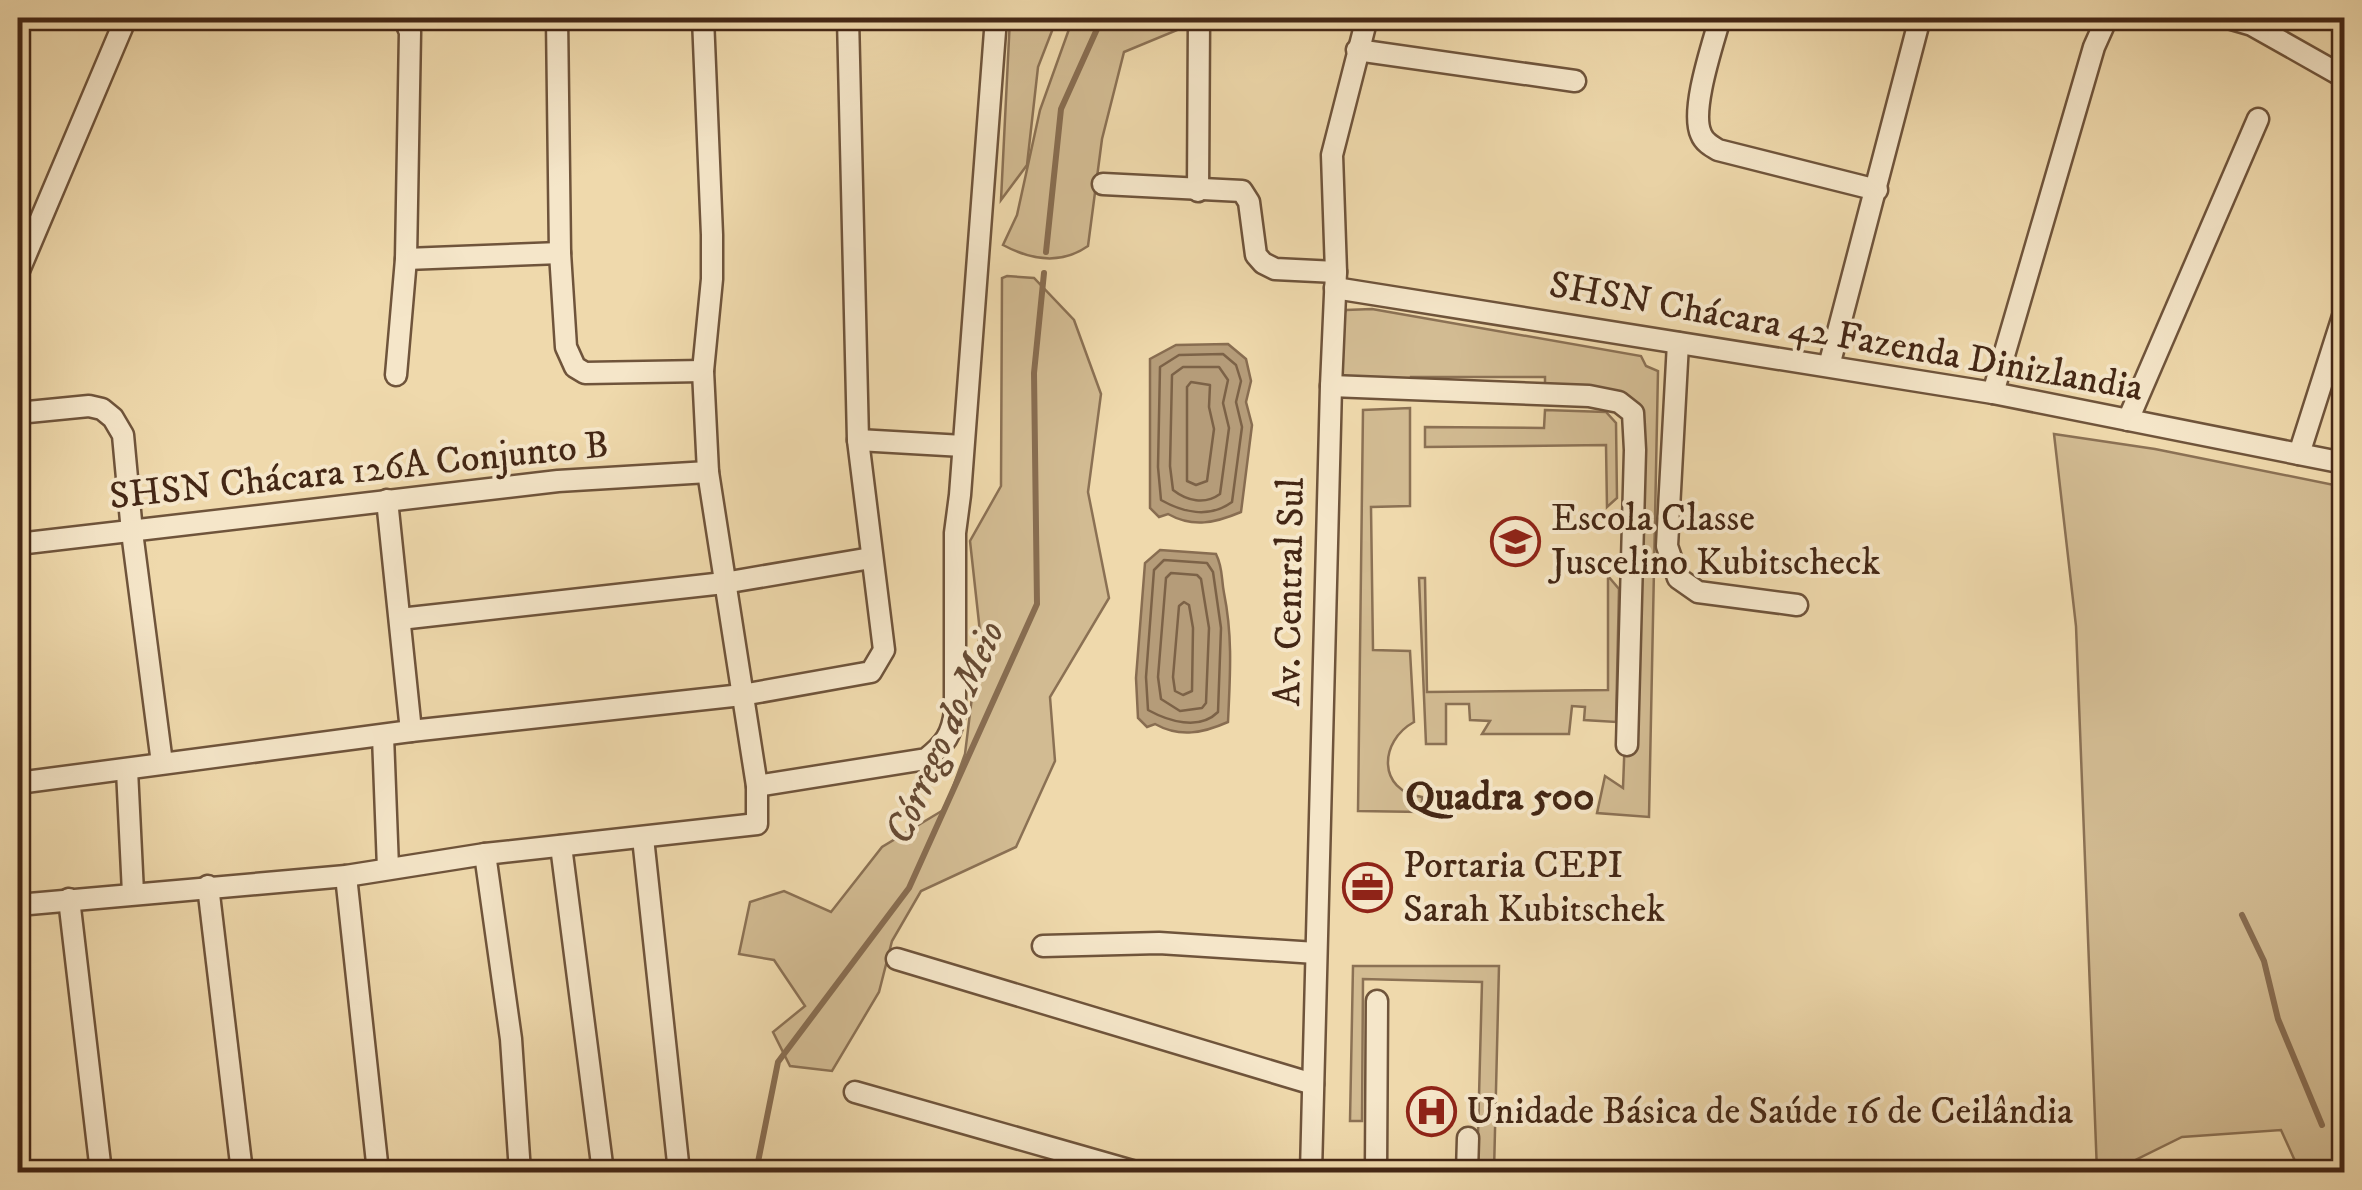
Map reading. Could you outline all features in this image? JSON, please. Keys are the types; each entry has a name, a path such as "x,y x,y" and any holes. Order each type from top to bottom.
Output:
{"street":[{"path":"18,272 126,18"},
{"path":"396,375 406,259 410,32 404,18"},
{"path":"557,18 560,253 566,347 575,367 584,374 702,370"},
{"path":"18,905 346,876 485,854 757,824 757,786 708,472 702,370 712,279 712,235 702,18"},
{"path":"18,783 411,731 742,695 872,672 884,650 858,440 848,18"},
{"path":"757,786 926,759 946,743 952,732 955,533 996,18"},
{"path":"1104,184 1198,191 1199,18"},
{"name":"Av. Central Sul","path":"1310,1172 1336,280 1332,154 1367,18"},
{"path":"1720,18 1700,104 1699,130 1707,143 1718,150 1877,190"},
{"path":"1830,366 1920,18"},
{"path":"1993,394 2094,46 2107,18"},
{"path":"2228,18 2253,21 2344,76"},
{"path":"1358,50 1574,81"},
{"path":"2128,420 2258,119"},
{"name":"SHSN Chácara 42 Fazenda Dinizlandia","path":"1198,191 1242,191 1256,255 1262,263 1276,268 1678,343 1993,394 2344,463"},
{"path":"406,259 560,253"},
{"path":"2299,454 2344,313"},
{"path":"1678,343 1667,546 1678,578 1698,592 1797,604"},
{"path":"1330,386 1588,396 1619,402 1633,413 1636,450 1627,745"},
{"path":"18,413 89,406 102,409 113,418 123,435 162,764"},
{"path":"858,440 963,446"},
{"name":"SHSN Chácara 126A Conjunto B","path":"18,544 558,480 708,472"},
{"path":"387,500 411,731"},
{"path":"400,619 724,583 871,558"},
{"path":"383,736 388,868"},
{"path":"127,770 133,893"},
{"path":"642,838 680,1172"},
{"path":"561,846 603,1172"},
{"path":"485,854 511,1038 520,1172"},
{"path":"346,876 378,1172"},
{"path":"208,886 242,1172"},
{"path":"69,900 101,1172"},
{"path":"1043,946 1159,943 1316,953"},
{"path":"897,959 1313,1084"},
{"path":"1376,1172 1377,1002"},
{"path":"855,1092 1136,1172"},
{"path":"1467,1172 1468,1138"}],"shaded area":[{"path":"1010,18 1057,18 1038,67 1027,165 1001,200"},
{"path":"1073,18 1187,18 1187,26 1124,52 1102,139 1088,246 1067,256 1035,257 1003,245 1017,215 1040,110"},
{"path":"1002,278 1034,278 1074,320 1101,394 1088,492 1109,598 1050,697 1055,761 1016,847 921,891 892,941 879,992 832,1071 790,1066 773,1032 805,1006 774,960 739,954 750,902 784,891 831,912 882,847 945,809 965,754 980,632 970,541 1001,486"},
{"path":"1372,309 1641,356 1646,366 1658,371 1649,817 1597,813 1605,776 1623,788 1637,411 1545,389 1545,377 1411,377 1410,386 1342,382 1340,324 1346,310"},
{"path":"1410,408 1410,506 1371,507 1373,650 1410,651 1414,722 1394,741 1388,764 1397,785 1422,797 1422,812 1358,811 1363,410"},
{"path":"1545,410 1606,412 1616,423 1617,498 1607,507 1606,445 1425,447 1425,427 1544,428"},
{"path":"2054,434 2155,449 2344,487 2344,1172 2300,1172 2281,1130 2182,1137 2111,1172 2097,1172 2076,626"},
{"path":"1608,576 1619,589 1616,722 1584,720 1585,707 1572,706 1569,734 1482,734 1490,721 1470,720 1469,704 1446,704 1446,744 1426,744 1419,578 1425,578 1427,692 1608,690"},
{"path":"1353,966 1499,966 1494,1172 1477,1172 1482,982 1363,979 1362,1121 1350,1121"}],"water":[{"path":"1228,344 1246,359 1251,381 1246,402 1252,425 1241,512 1204,522 1168,514 1159,517 1150,508 1150,359 1176,345"},
{"path":"1160,550 1216,554 1220,564 1230,641 1228,722 1210,729 1173,731 1155,724 1147,727 1138,718 1136,678 1145,563"}],"waterway":[{"name":"Córrego do Meio","path":"1046,252 1061,109 1102,18"},
{"name":"Córrego do Meio","path":"756,1172 778,1062 909,888 1037,604 1034,373 1044,273"},
{"path":"2242,915 2264,961 2278,1019 2322,1125"},
{"path":"2334,1153 2342,1172"}],"place":[{"name":"Escola Classe Juscelino Kubitscheck","path":"1516,541"},
{"name":"Portaria CEPI Sarah Kubitschek","path":"1368,888"},
{"name":"Unidade Básica de Saúde 16 de Ceilândia","path":"1431,1112"}],"district":[{"name":"Quadra 500","path":"1500,798"}]}
